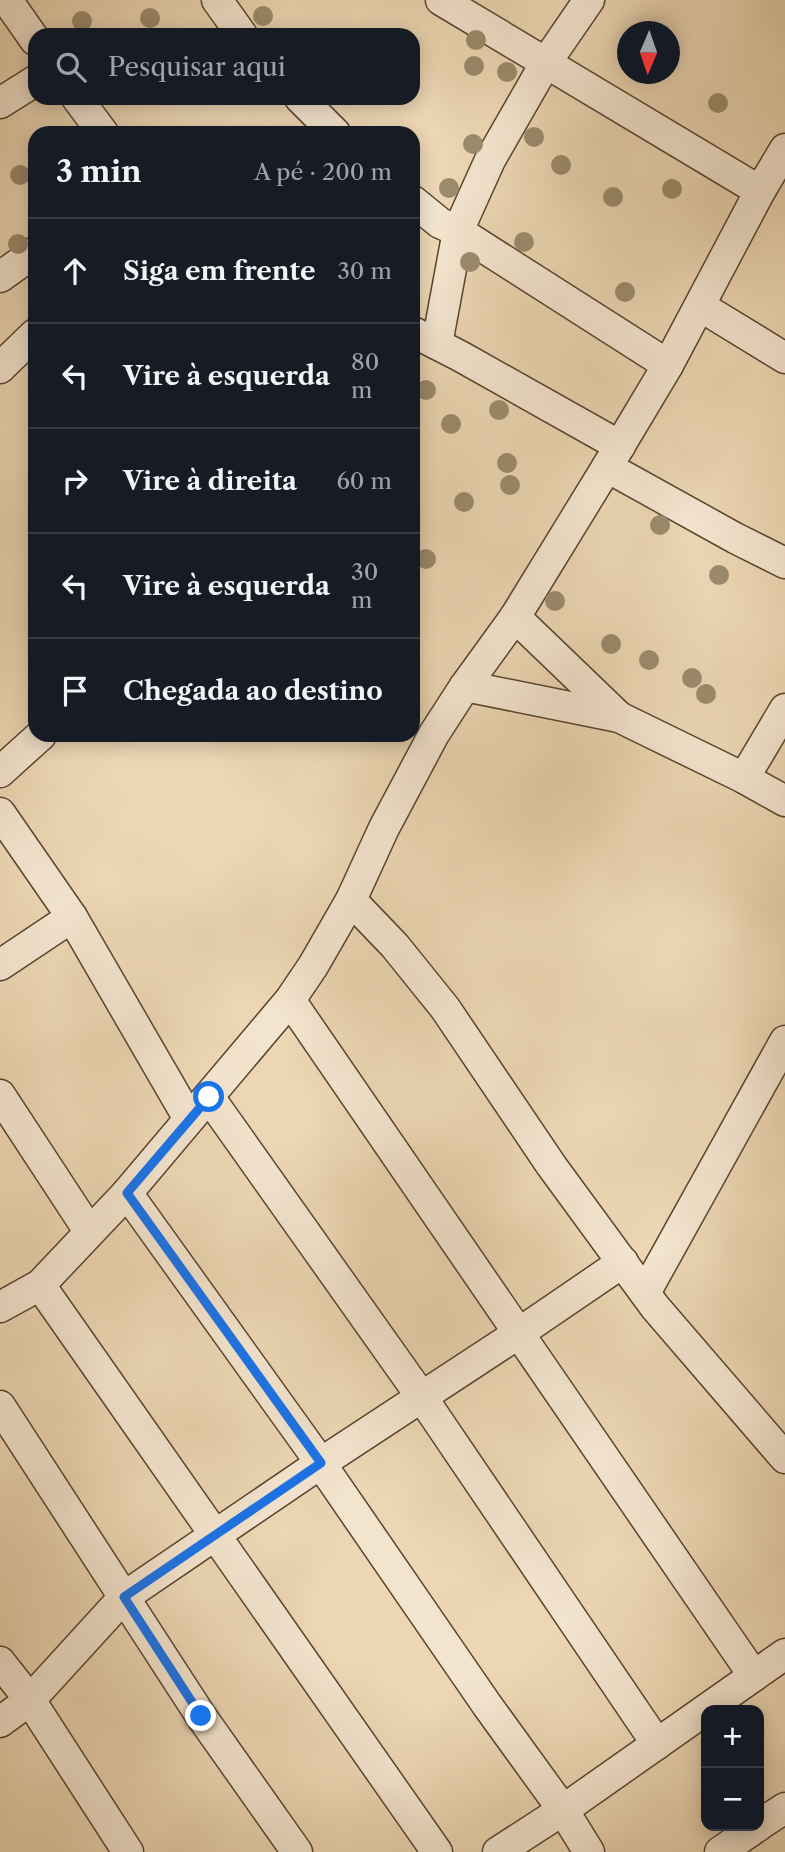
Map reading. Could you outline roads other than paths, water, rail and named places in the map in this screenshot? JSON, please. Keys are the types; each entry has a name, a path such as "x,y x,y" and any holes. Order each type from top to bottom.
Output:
{"street":[{"path":"7,0 28,30"},
{"path":"217,0 237,28"},
{"path":"441,0 760,191"},
{"path":"589,0 545,64 490,160 458,232 425,338 735,538 785,563"},
{"path":"0,103 28,85"},
{"path":"82,105 98,126"},
{"path":"307,105 328,126"},
{"path":"0,1307 40,1285 127,1193 290,1000 351,900 384,828 435,734 465,686 515,618 613,457 668,365 785,149"},
{"path":"420,207 440,223 668,365"},
{"path":"0,277 28,257"},
{"path":"700,306 785,358"},
{"path":"0,368 28,341"},
{"path":"515,618 619,717"},
{"path":"465,686 619,717 785,801"},
{"path":"744,778 785,709"},
{"path":"0,772 33,742"},
{"path":"0,813 199,1108 421,1396 657,1744"},
{"path":"351,900 396,946 445,1007 551,1165 645,1293 785,1458"},
{"path":"0,965 72,917"},
{"path":"290,1000 754,1676"},
{"path":"645,1293 785,1041"},
{"path":"0,1095 89,1231"},
{"path":"127,1193 321,1463 487,1705 563,1810 589,1852"},
{"path":"0,1722 30,1700 124,1597 623,1262"},
{"path":"40,1285 437,1852"},
{"path":"0,1406 201,1716 297,1852"},
{"path":"498,1852 563,1810 785,1654"},
{"path":"0,1662 30,1700 128,1852"},
{"path":"764,1821 785,1808"},
{"path":"720,1852 750,1831"}]}
